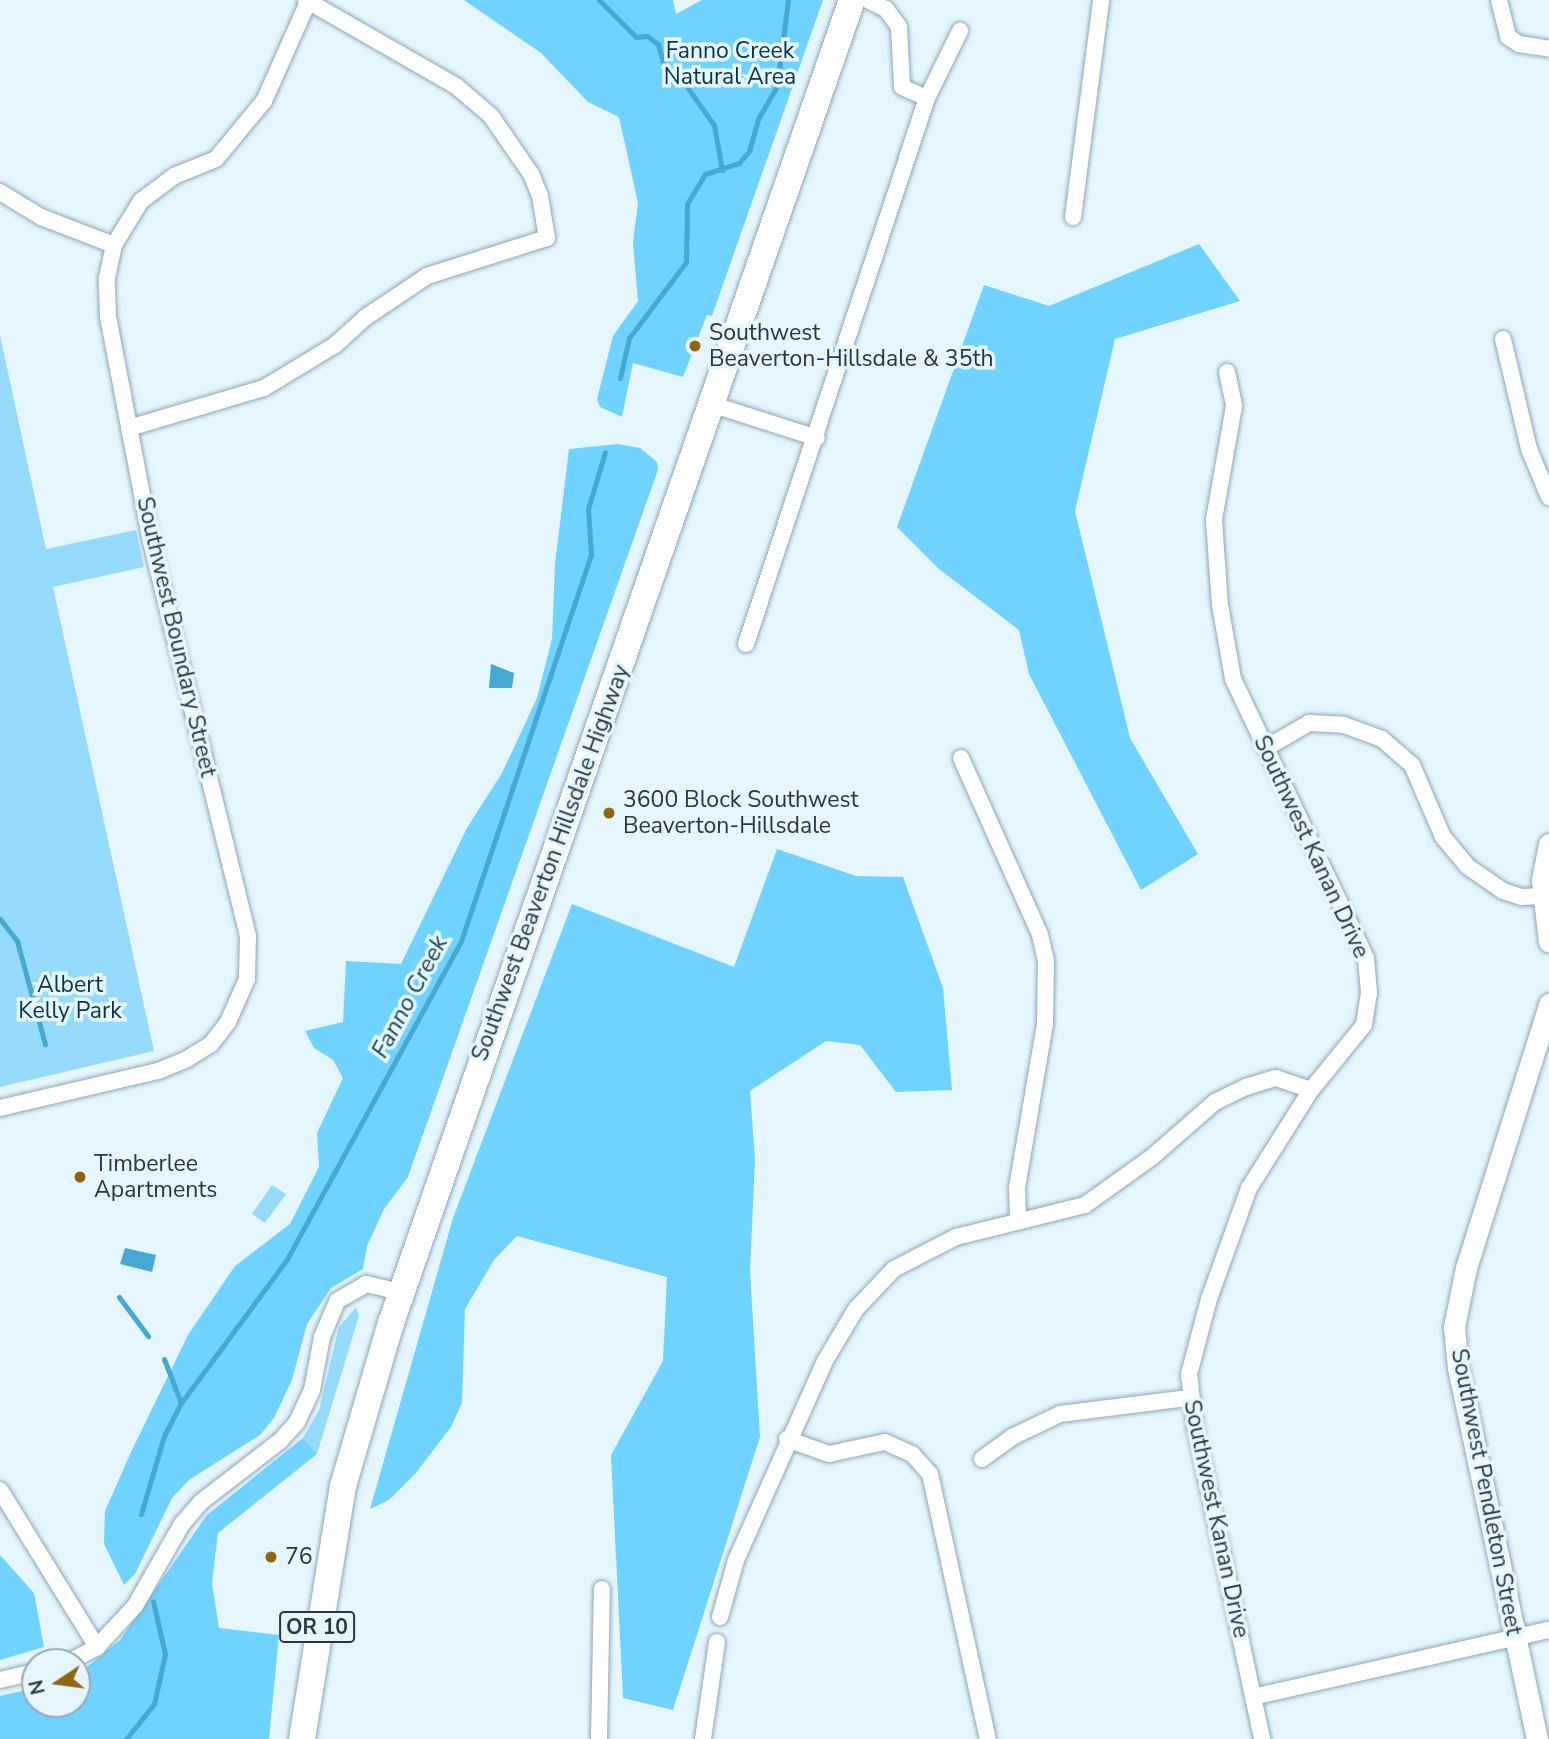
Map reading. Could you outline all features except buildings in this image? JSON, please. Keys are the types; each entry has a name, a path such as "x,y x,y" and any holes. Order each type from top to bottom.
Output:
{"main road":[{"name":"Southwest Beaverton Hillsdale Highway","path":"302,1739 343,1486 401,1292 852,0"}],"street":[{"path":"868,0 886,9 899,27 902,87 927,99"},
{"path":"1073,217 1101,0"},
{"path":"1499,0 1508,37 1519,44 1549,49"},
{"path":"129,428 264,388 335,345 366,317 427,276 547,238 540,196 531,174 491,116 456,86 307,1"},
{"name":"Southwest Boundary Street","path":"0,1108 158,1071 211,1044 228,1022 247,979 248,936 151,542 108,317 107,278 114,245 128,218 156,186 216,159 232,143 264,101 307,1"},
{"path":"746,644 817,438 927,99 960,31"},
{"path":"0,192 41,217 114,245"},
{"path":"1503,340 1547,490"},
{"name":"Southwest Kanan Drive","path":"1227,372 1235,398 1214,520 1216,564 1233,679 1368,970 1364,1025 1311,1090 1249,1188 1209,1298 1191,1363 1189,1398 1262,1739"},
{"path":"712,404 817,438"},
{"path":"1266,748 1309,723 1344,726 1382,739 1412,765 1443,837 1467,866 1503,891 1522,897 1543,896"},
{"path":"961,758 1040,934 1046,960 1045,1024 1018,1176 1018,1221"},
{"path":"1549,844 1544,860 1543,896 1549,942"},
{"name":"Southwest Pendleton Street","path":"1537,1739 1458,1368 1454,1327 1466,1268 1549,1004"},
{"path":"720,1617 736,1560 787,1439 836,1340 879,1282 923,1251 1018,1221 1085,1205 1152,1157 1215,1102 1246,1087 1276,1078 1311,1090"},
{"path":"91,1650 135,1606 182,1524 201,1502 280,1441 297,1422 312,1390 326,1322 337,1301 366,1284 401,1292"},
{"path":"982,1459 1012,1437 1060,1414 1189,1398"},
{"path":"787,1439 829,1454 885,1442 912,1454 930,1474 988,1739"},
{"path":"0,1490 97,1647"},
{"path":"600,1739 602,1589"},
{"path":"1253,1697 1549,1630"},
{"path":"703,1739 717,1643"},
{"path":"0,1680 21,1675"}],"green space":[{"name":"Fanno Creek Natural Area","path":"464,0 673,0 676,14 702,0 823,0 712,316 707,315 683,377 633,363 622,417 600,407 597,399 613,336 638,301 633,242 638,203 619,117 588,102 541,53"},
{"path":"1199,244 1240,301 1115,339 1075,511 1130,738 1198,854 1141,890 1029,674 1019,630 939,569 897,527 984,285 1049,306"},
{"name":"Albert Kelly Park","path":"0,335 46,549 136,530 144,567 53,587 154,1051 0,1087"},
{"path":"618,444 640,448 657,462 658,470 408,1177 384,1209 367,1246 363,1269 331,1288 307,1324 292,1380 274,1418 260,1435 189,1480 172,1498 135,1574 124,1585 104,1544 105,1511 132,1450 188,1335 235,1266 290,1224 319,1167 317,1133 343,1078 333,1060 314,1048 305,1031 343,1022 346,961 401,964 467,828 502,773 537,698 552,639 555,564 569,449"},
{"path":"777,849 856,876 903,877 943,988 952,1090 896,1092 860,1045 826,1041 750,1091 755,1160 750,1271 760,1437 673,1710 623,1698 611,1455 663,1361 667,1277 517,1236 494,1260 465,1309 462,1403 451,1427 415,1474 389,1500 370,1509 453,1218 572,904 734,967"},
{"path":"272,1185 286,1194 265,1223 252,1214"},
{"path":"356,1307 359,1316 317,1454 303,1438 319,1410 339,1327"},
{"path":"303,1438 317,1454 218,1533 212,1583 219,1628 279,1635 269,1739 0,1739 0,1696 21,1691 21,1718 91,1718 91,1664 120,1640 207,1515"},
{"path":"0,1555 34,1593 44,1647 21,1648 21,1654 0,1660"}],"shaded area":[{"path":"491,664 514,673 512,688 489,688"},
{"path":"125,1248 156,1255 152,1272 120,1264"}],"waterway":[{"path":"599,0 636,37 647,36 658,44 664,66 677,73 714,125 722,170"},
{"name":"Fanno Creek","path":"620,378 629,338 686,262 687,204 705,174 739,163 749,151 758,119 777,86 788,0"},
{"name":"Fanno Creek","path":"141,1514 164,1436 181,1403 287,1259 461,941 591,554 588,509 605,452"},
{"path":"0,919 17,941 45,1044"},
{"path":"119,1297 148,1336"},
{"path":"164,1359 181,1403"},
{"name":"Fanno Creek","path":"126,1739 154,1704 165,1654 153,1601"}],"place":[{"name":"Southwest Beaverton-Hillsdale & 35th","path":"695,346"},
{"name":"3600 Block Southwest Beaverton-Hillsdale","path":"609,813"},
{"name":"Timberlee Apartments","path":"80,1177"},
{"name":"76","path":"271,1557"}]}
